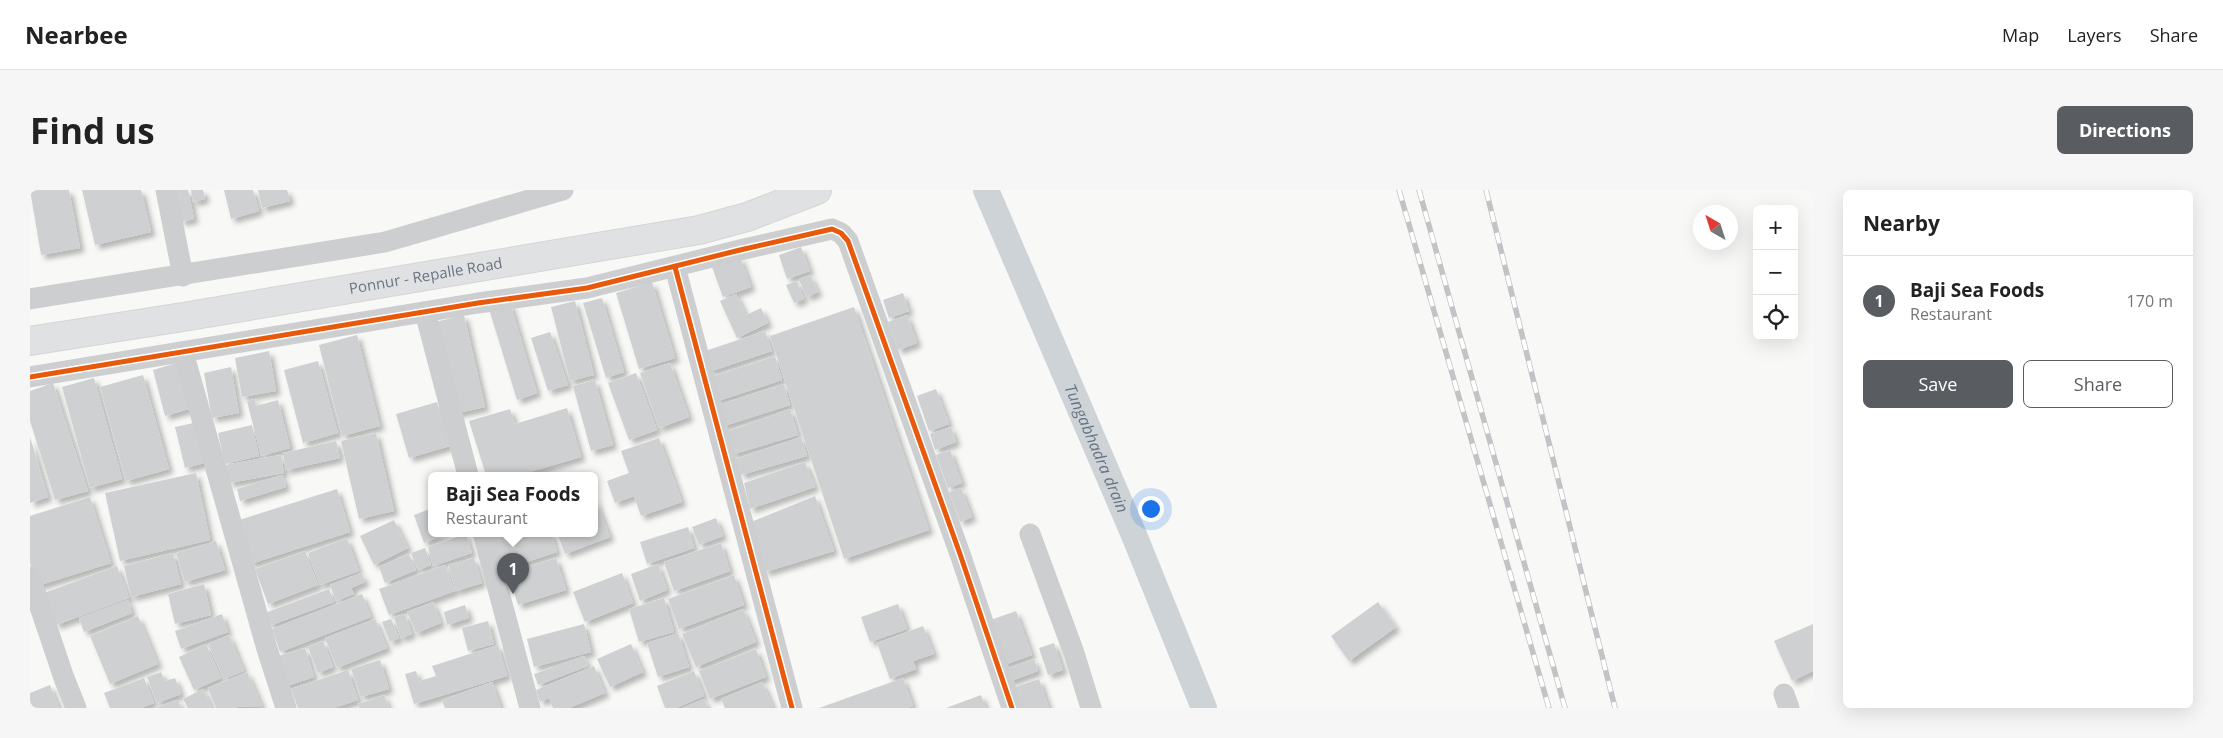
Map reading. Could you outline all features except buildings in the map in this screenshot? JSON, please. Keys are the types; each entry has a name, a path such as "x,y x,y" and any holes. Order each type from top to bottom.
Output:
{"main road":[{"name":"Ponnur - Repalle Road","path":"30,341 699,230 747,217 817,190"}],"street":[{"path":"166,190 183,276"},
{"path":"30,299 183,276 385,242 558,191"},
{"path":"30,377 425,312 588,288 832,229 841,233 848,241 960,554 1012,708"},
{"path":"675,267 792,708"},
{"path":"425,312 467,472"},
{"path":"183,352 267,649 286,708"},
{"path":"1030,534 1074,653 1091,708"},
{"path":"484,537 530,708"},
{"path":"30,577 76,708"}],"waterway":[{"name":"Tungabhadra drain","path":"986,190 1134,535 1204,708"}],"railway":[{"path":"1399,190 1549,708"},
{"path":"1419,190 1565,708"},
{"path":"1486,190 1615,708"}],"cycle path":[{"path":"30,377 478,303 587,288 832,229 841,233 848,241 960,554 1012,708"},
{"path":"675,267 792,708"}],"place":[{"name":"Baji Sea Foods","path":"513,594"}]}
